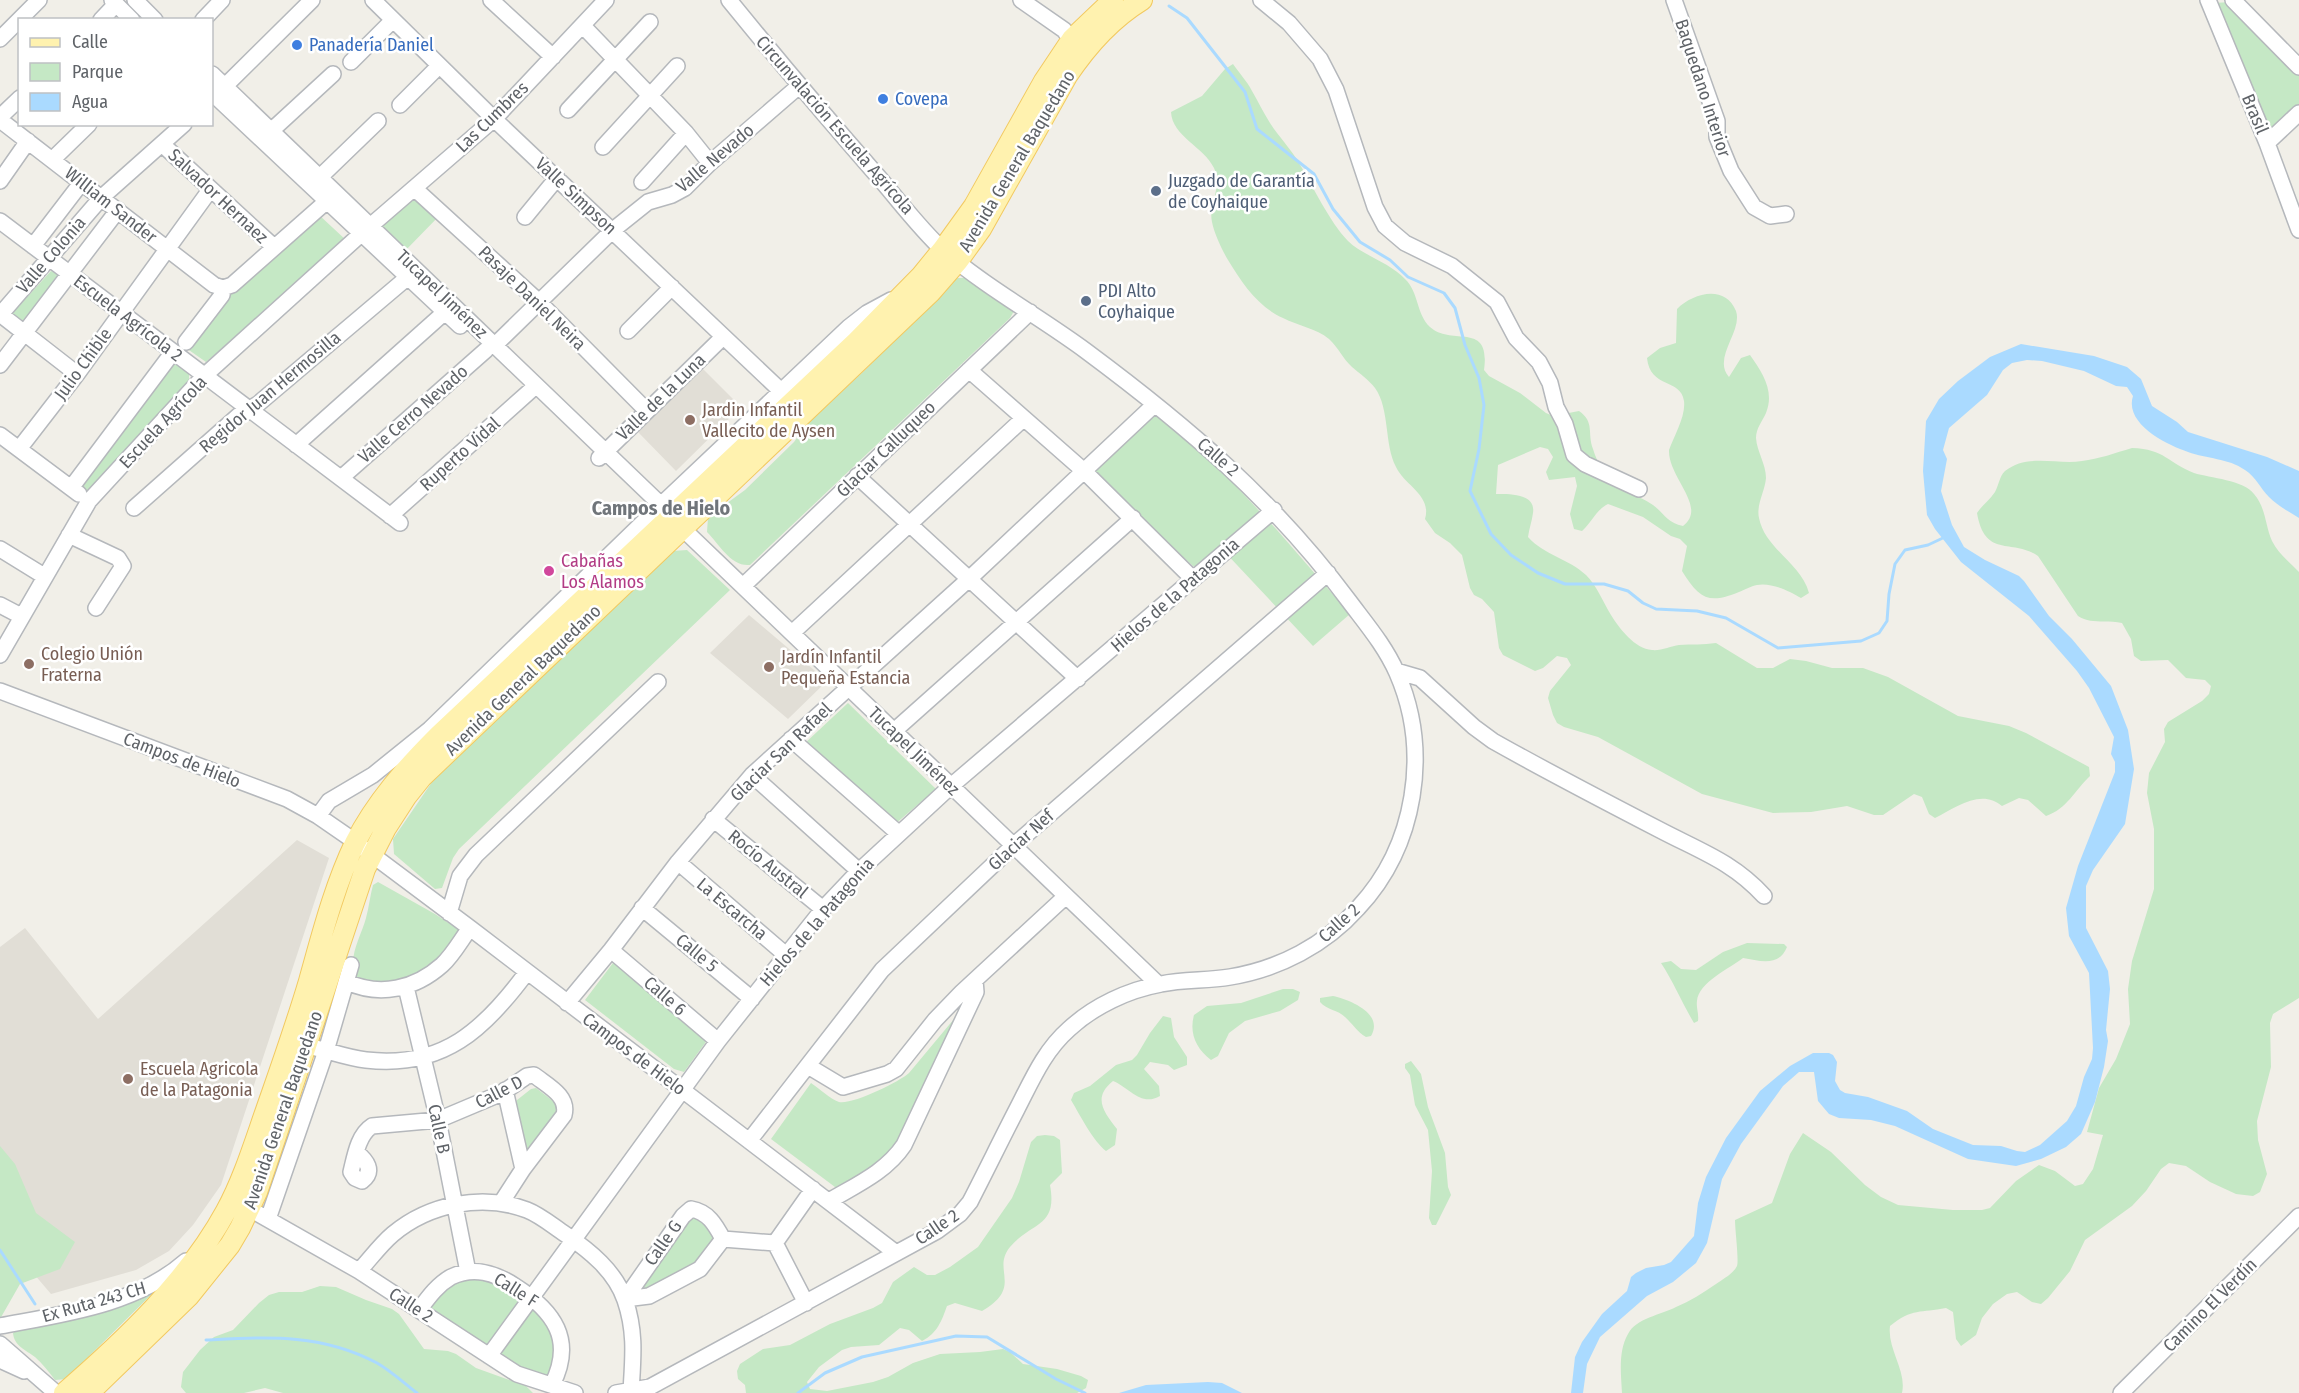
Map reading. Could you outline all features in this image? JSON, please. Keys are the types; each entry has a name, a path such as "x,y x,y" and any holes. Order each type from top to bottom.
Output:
{"main road":[{"name":"Avenida General Baquedano","path":"64,1393 140,1323 169,1291 208,1240 231,1202 297,1024 330,907 356,843 381,799 412,762 667,515 856,342 921,276 981,229 1066,76 1077,47 1113,0"},
{"name":"Avenida General Baquedano","path":"1077,47 1142,0"},
{"name":"Avenida General Baquedano","path":"89,1393 189,1296 230,1245 250,1209 316,1048 360,883 372,856 401,805 422,777 667,515 899,324 950,255"}],"street":[{"path":"21,18 39,0"},
{"path":"135,0 153,18"},
{"path":"205,18 222,0"},
{"path":"216,94 312,0"},
{"name":"Valle Simpson","path":"373,0 494,119 781,391"},
{"path":"491,0 553,57"},
{"name":"Circunvalación Escuela Agrícola","path":"729,0 799,86 950,255"},
{"path":"1021,0 1064,30 1077,47"},
{"path":"1261,0 1289,23 1320,59 1336,90 1375,207 1385,226 1405,243 1452,266 1497,302 1516,338 1539,362 1550,383 1556,407 1565,424 1569,445 1574,455 1585,464 1639,489"},
{"name":"Baquedano Interior","path":"1674,0 1717,121 1717,137 1731,171 1754,207 1770,216 1786,214"},
{"path":"2232,0 2299,67"},
{"name":"Las Cumbres","path":"366,230 494,119 583,26 602,1"},
{"name":"Brasil","path":"2212,1 2299,230"},
{"path":"102,18 114,2 130,18"},
{"path":"351,63 393,20"},
{"path":"0,39 18,21"},
{"path":"568,110 650,22"},
{"path":"583,26 686,133 710,163"},
{"path":"400,105 439,66"},
{"path":"603,147 677,66"},
{"path":"271,131 333,74"},
{"name":"Tucapel Jiménez","path":"213,79 216,94 327,201 366,230 743,586 1158,984"},
{"name":"Valle Nevado","path":"491,348 613,230 648,202 680,192 799,86"},
{"name":"Tucapel Jiménez","path":"216,94 271,131 320,177 408,277 445,312 491,348 530,392 602,455"},
{"path":"0,118 18,100"},
{"path":"2267,143 2299,113"},
{"name":"William Sander","path":"0,118 214,285 223,288"},
{"path":"320,177 378,121"},
{"path":"52,160 87,126"},
{"name":"Valle Colonia","path":"0,314 102,197 182,126"},
{"path":"642,182 686,133"},
{"path":"0,181 28,141"},
{"name":"Salvador Hernaez","path":"163,145 274,248"},
{"path":"525,217 557,178"},
{"name":"Valle Colonia","path":"33,246 82,182"},
{"name":"Pasaje Daniel Neira","path":"414,188 539,302 647,411"},
{"name":"Julio Chible","path":"18,448 77,374 169,250 210,190"},
{"path":"186,342 222,295 223,288 232,285 327,201"},
{"name":"Valle Colonia","path":"0,365 118,210"},
{"name":"Escuela Agrícola 2","path":"0,221 395,520"},
{"name":"Escuela Agrícola","path":"0,654 89,501 204,376 366,230"},
{"name":"Calle 2","path":"623,1392 650,1387 946,1225 965,1208 1045,1056 1055,1043 1080,1020 1099,1007 1119,997 1158,984 1230,977 1258,971 1284,962 1332,933 1371,893 1382,878 1398,845 1413,793 1414,740 1408,705 1396,671 1379,640 1328,573 1274,510 1212,451 1084,349 950,255"},
{"name":"Avenida General Baquedano","path":"318,816 328,801 373,775 430,729 667,515 781,391 849,327 891,300 921,276"},
{"name":"Regidor Juan Hermosilla","path":"134,508 249,408 258,404 408,277"},
{"path":"628,331 672,287"},
{"path":"296,445 445,312"},
{"name":"Glaciar Calluqueo","path":"743,586 1030,312"},
{"path":"0,314 77,374"},
{"name":"Valle de la Luna","path":"602,455 723,337"},
{"name":"Valle Cerro Nevado","path":"341,478 491,348"},
{"path":"71,488 173,352"},
{"path":"969,370 1084,471 1193,579"},
{"name":"Ruperto Vidal","path":"395,520 530,392"},
{"name":"Glaciar San Rafael","path":"567,1003 678,862 752,775 969,579 1154,405"},
{"path":"792,633 1024,418"},
{"path":"0,435 89,501"},
{"path":"857,476 1078,679"},
{"name":"Hielos de la Patagonia","path":"489,1356 718,1041 824,909 859,871 951,786 1274,510"},
{"path":"894,731 1133,518"},
{"path":"69,535 118,558 123,566 96,608"},
{"path":"0,549 44,576"},
{"name":"Glaciar Nef","path":"749,1141 882,970 1013,846 1328,573"},
{"path":"0,605 21,616"},
{"path":"1396,671 1420,678 1474,727 1493,741 1727,863 1750,880 1764,896"},
{"path":"449,913 460,876 476,855 658,681"},
{"name":"Campos de Hielo","path":"0,691 287,799 318,816 470,928 896,1253"},
{"path":"791,739 898,833"},
{"path":"752,775 859,871"},
{"name":"Rocío Austral","path":"713,819 824,909"},
{"name":"La Escarcha","path":"678,862 786,955"},
{"path":"808,1066 843,1086 887,1074 896,1069 935,1020 1066,896"},
{"name":"Calle 5","path":"642,908 752,999"},
{"path":"347,982 358,987 382,990 406,987 424,978 443,964 470,928"},
{"name":"Calle 6","path":"611,950 718,1041"},
{"path":"268,1219 316,1048 347,982 351,965"},
{"path":"316,1048 379,1061 422,1056 451,1046 478,1029 500,1008 527,972"},
{"path":"829,1201 885,1168 895,1159 904,1145 976,992 975,980"},
{"name":"Calle B","path":"406,987 438,1120 468,1272"},
{"name":"Calle D","path":"357,1153 364,1131 372,1126 438,1120 506,1090 527,1076 534,1076 564,1099 566,1108 564,1115 523,1169 501,1203"},
{"path":"506,1090 523,1169"},
{"path":"775,1243 813,1189"},
{"path":"359,1271 391,1235 427,1213 454,1205 478,1202 501,1203 529,1210 597,1257 614,1279 625,1299 634,1333 623,1392"},
{"name":"Calle 2","path":"250,1209 359,1271 517,1374 574,1393"},
{"name":"Calle G","path":"691,1209 702,1211 716,1226 723,1239 700,1269 649,1296 625,1299 683,1216 691,1209"},
{"name":"Camino El Verdín","path":"2121,1393 2299,1216"},
{"path":"723,1239 775,1243"},
{"name":"Ex Ruta 243 CH","path":"0,1326 83,1309 129,1295 170,1275 208,1240"},
{"path":"775,1243 806,1303"},
{"name":"Calle F","path":"419,1310 438,1286 452,1277 468,1272 484,1272 500,1276 547,1310 560,1336 560,1366 552,1385"},
{"path":"0,1344 55,1393"},
{"path":"0,1360 23,1371 55,1393"}],"shaded area":[{"name":"Jardin Infantil Vallecito de Aysen","path":"703,369 741,407 676,471 638,432"},
{"name":"Jardín Infantil Pequeña Estancia","path":"749,615 827,681 788,719 710,653"},
{"name":"Escuela Agricola de la Patagonia","path":"297,840 329,858 221,1185 193,1225 169,1251 136,1270 51,1294 0,1234 0,947 25,928 98,1019"}],"green space":[{"path":"2233,2 2299,72 2299,104 2264,136 2212,3"},
{"path":"1233,64 1250,87 1270,123 1296,158 1341,233 1354,246 1399,273 1410,284 1425,322 1439,333 1476,340 1482,345 1485,355 1484,370 1489,376 1520,393 1546,413 1553,416 1579,411 1587,419 1594,452 1607,477 1619,487 1653,505 1673,523 1683,526 1690,518 1691,510 1685,491 1670,461 1669,450 1681,419 1684,401 1677,389 1654,375 1649,368 1647,358 1660,348 1676,343 1677,309 1684,303 1700,295 1717,294 1731,303 1736,311 1737,319 1724,361 1725,370 1729,377 1741,358 1750,355 1763,375 1768,389 1766,413 1756,434 1766,478 1759,518 1768,539 1799,573 1809,593 1801,598 1780,588 1762,584 1719,598 1705,596 1694,588 1682,571 1687,546 1680,539 1671,536 1643,517 1608,504 1600,509 1582,531 1574,529 1570,514 1577,486 1575,477 1549,480 1546,472 1553,457 1548,449 1540,447 1498,465 1496,494 1520,496 1526,498 1533,506 1528,537 1541,548 1586,575 1597,589 1614,620 1634,642 1646,649 1655,650 1679,645 1716,643 1757,668 1773,668 1790,659 1832,668 1863,668 1888,677 1958,716 2009,726 2026,733 2089,767 2090,776 2060,809 2046,816 2028,800 2019,798 2002,806 1994,801 1977,799 1959,805 1935,818 1929,814 1922,797 1914,794 1883,815 1874,815 1847,806 1811,812 1773,813 1702,794 1598,737 1557,723 1548,698 1550,691 1571,665 1567,658 1557,656 1543,668 1535,671 1503,655 1499,648 1494,612 1482,599 1474,595 1470,588 1462,555 1435,533 1425,519 1425,503 1396,467 1392,458 1383,406 1375,388 1349,364 1329,339 1274,313 1258,301 1239,277 1221,246 1211,215 1217,182 1214,168 1203,154 1182,135 1171,112 1202,96 1225,69"},
{"path":"414,191 441,214 403,253 376,227"},
{"path":"318,214 347,241 206,362 186,348 217,306"},
{"path":"51,271 60,275 25,329 8,318"},
{"path":"957,278 969,278 1014,311 1010,318 750,565 743,565 731,559 707,532 708,517 745,490 794,442 807,424"},
{"path":"174,362 189,374 189,382 89,492 81,489 83,478"},
{"path":"1155,415 1204,452 1277,530 1350,614 1313,646 1222,549 1201,567 1193,566 1092,474"},
{"path":"2132,448 2152,451 2194,473 2235,483 2249,489 2261,505 2274,545 2299,572 2299,998 2273,1014 2270,1023 2271,1067 2257,1121 2258,1140 2267,1174 2260,1192 2253,1196 2236,1194 2210,1182 2186,1166 2169,1163 2161,1169 2132,1206 2085,1240 2070,1271 2041,1304 2032,1302 2017,1292 2007,1294 1993,1304 1982,1318 1976,1335 1961,1346 1956,1339 1953,1312 1946,1308 1917,1312 1905,1316 1890,1326 1891,1343 1902,1376 1902,1393 1622,1393 1621,1355 1628,1334 1637,1324 1691,1299 1733,1271 1737,1266 1735,1220 1772,1203 1790,1154 1803,1133 1831,1152 1865,1185 1881,1197 1898,1205 1982,1210 1990,1208 2016,1181 2039,1165 2055,1171 2075,1186 2083,1184 2093,1169 2103,1135 2087,1132 2099,1088 2116,1059 2130,1024 2128,989 2132,961 2154,889 2154,829 2147,793 2149,773 2165,742 2164,729 2168,722 2202,701 2209,694 2211,686 2205,680 2186,678 2168,660 2141,661 2134,656 2131,639 2122,623 2094,621 2078,616 2038,556 2019,548 1993,542 1986,537 1977,513 1995,492 2003,473 2023,462 2088,460"},
{"path":"687,550 730,590 459,849 453,858 442,888 435,889 394,854 393,839 432,782 673,551"},
{"path":"848,703 936,789 894,825 804,744"},
{"path":"378,882 462,932 430,969 414,978 384,982 356,977 354,955 366,918 373,885"},
{"path":"1747,943 1784,944 1787,947 1779,958 1762,961 1743,958 1716,976 1699,994 1698,1021 1694,1023 1661,963 1671,961 1681,969 1696,970 1723,952"},
{"path":"616,959 708,1039 684,1072 674,1069 585,1000"},
{"path":"1283,989 1300,992 1298,1000 1280,1011 1245,1021 1229,1033 1218,1056 1211,1060 1201,1051 1193,1034 1194,1015 1207,1006 1241,1003"},
{"path":"1333,996 1364,1009 1373,1021 1374,1028 1371,1036 1363,1035 1342,1015 1320,1002 1320,998"},
{"path":"965,1009 898,1152 839,1190 771,1139 811,1083 839,1102 864,1097 886,1087 909,1073"},
{"path":"1163,1016 1171,1018 1174,1037 1187,1057 1187,1065 1174,1070 1168,1065 1150,1062 1144,1069 1159,1086 1160,1096 1153,1099 1141,1098 1113,1081 1107,1087 1103,1093 1102,1105 1117,1129 1115,1145 1106,1151 1092,1134 1071,1100 1074,1093 1090,1086 1116,1065 1132,1060"},
{"path":"1411,1061 1421,1074 1428,1107 1445,1153 1448,1187 1451,1195 1436,1225 1432,1225 1429,1218 1432,1171 1428,1130 1415,1105 1410,1075 1405,1068 1405,1064"},
{"path":"536,1088 562,1108 528,1161 512,1104 531,1089"},
{"path":"1037,1136 1054,1136 1060,1140 1062,1173 1050,1185 1050,1209 1046,1217 1018,1239 1005,1255 1004,1286 994,1302 982,1311 955,1303 947,1306 935,1331 922,1341 909,1330 900,1328 879,1345 842,1350 819,1367 807,1382 810,1389 827,1391 873,1382 888,1377 913,1363 940,1354 1003,1349 1023,1364 1057,1369 1081,1376 1088,1380 1086,1388 1077,1393 746,1393 745,1385 738,1379 737,1371 740,1364 763,1349 790,1345 830,1324 873,1308 882,1303 893,1282 914,1267 927,1275 935,1275 978,1247 1012,1198 1031,1142"},
{"path":"0,1146 15,1164 36,1213 75,1242 60,1269 20,1284 0,1319"},
{"path":"701,1213 720,1239 697,1267 648,1293 629,1296 684,1218"},
{"path":"477,1274 528,1298 488,1353 422,1309 453,1281"},
{"path":"320,1286 336,1287 392,1309 399,1314 424,1349 456,1354 476,1368 526,1386 533,1393 283,1393 265,1388 244,1393 186,1393 181,1387 183,1372 200,1350 214,1337 233,1330 269,1295 279,1292 302,1292"},
{"path":"159,1287 66,1379 55,1380 41,1362 21,1347 14,1337 13,1333 18,1329"},
{"path":"532,1300 557,1336 551,1381 493,1355"}],"water":[{"path":"2021,344 2094,356 2127,367 2141,379 2152,406 2188,432 2267,457 2299,471 2299,518 2272,500 2245,470 2225,461 2179,449 2149,432 2135,416 2132,406 2133,396 2127,387 2116,386 2084,371 2042,361 2027,360 2012,363 2003,370 1987,395 1949,428 1943,450 1947,459 1941,491 1952,525 1964,547 2019,576 2024,581 2049,616 2072,639 2111,686 2128,730 2134,769 2125,824 2093,870 2086,886 2086,928 2108,971 2110,989 2106,1030 2108,1041 2095,1102 2081,1134 2066,1147 2041,1159 2016,1166 1968,1159 1895,1126 1871,1120 1839,1118 1829,1114 1818,1101 1814,1072 1799,1072 1783,1086 1741,1144 1722,1179 1707,1243 1696,1263 1673,1282 1647,1296 1600,1337 1587,1364 1583,1393 1571,1393 1575,1357 1582,1342 1602,1314 1627,1291 1631,1277 1646,1268 1671,1262 1694,1236 1698,1203 1706,1177 1726,1138 1760,1091 1790,1066 1813,1053 1829,1053 1837,1062 1835,1081 1840,1090 1907,1111 1933,1129 1973,1145 2001,1146 2025,1152 2040,1145 2067,1121 2076,1106 2092,1059 2093,1048 2089,973 2069,936 2066,908 2078,866 2115,772 2115,762 2111,754 2114,737 2089,688 2077,671 2029,616 1961,562 1935,529 1927,515 1923,471 1926,421 1939,399 1958,381 1990,357"},
{"path":"1222,1383 1242,1393 1119,1393 1146,1385"}],"waterway":[{"path":"1169,6 1187,18 1245,92 1257,129 1314,174 1333,209 1360,242 1390,260 1408,277 1444,293 1455,308 1465,345 1479,378 1484,405 1479,449 1470,491 1491,534 1511,555 1538,573 1565,584 1604,584 1628,591 1643,603 1656,609 1697,611 1726,618 1778,648 1861,641 1879,633 1887,621 1895,564 1905,550 1928,545 1945,537"},
{"path":"0,1250 35,1304"},
{"path":"798,1393 825,1373 862,1357 956,1336 987,1337 1056,1379 1085,1393"},
{"path":"206,1340 272,1338 335,1346 377,1363 417,1393"}],"place":[{"name":"Panadería Daniel","path":"297,45"},
{"name":"Covepa","path":"883,99"},
{"name":"Juzgado de Garantía de Coyhaique","path":"1156,191"},
{"name":"PDI Alto Coyhaique","path":"1086,301"},
{"name":"Jardin Infantil Vallecito de Aysen","path":"690,420"},
{"name":"Cabañas Los Alamos","path":"549,571"},
{"name":"Colegio Unión Fraterna","path":"29,664"},
{"name":"Jardín Infantil Pequeña Estancia","path":"769,667"},
{"name":"Escuela Agricola de la Patagonia","path":"128,1079"}],"district":[{"name":"Campos de Hielo","path":"661,508"}]}
